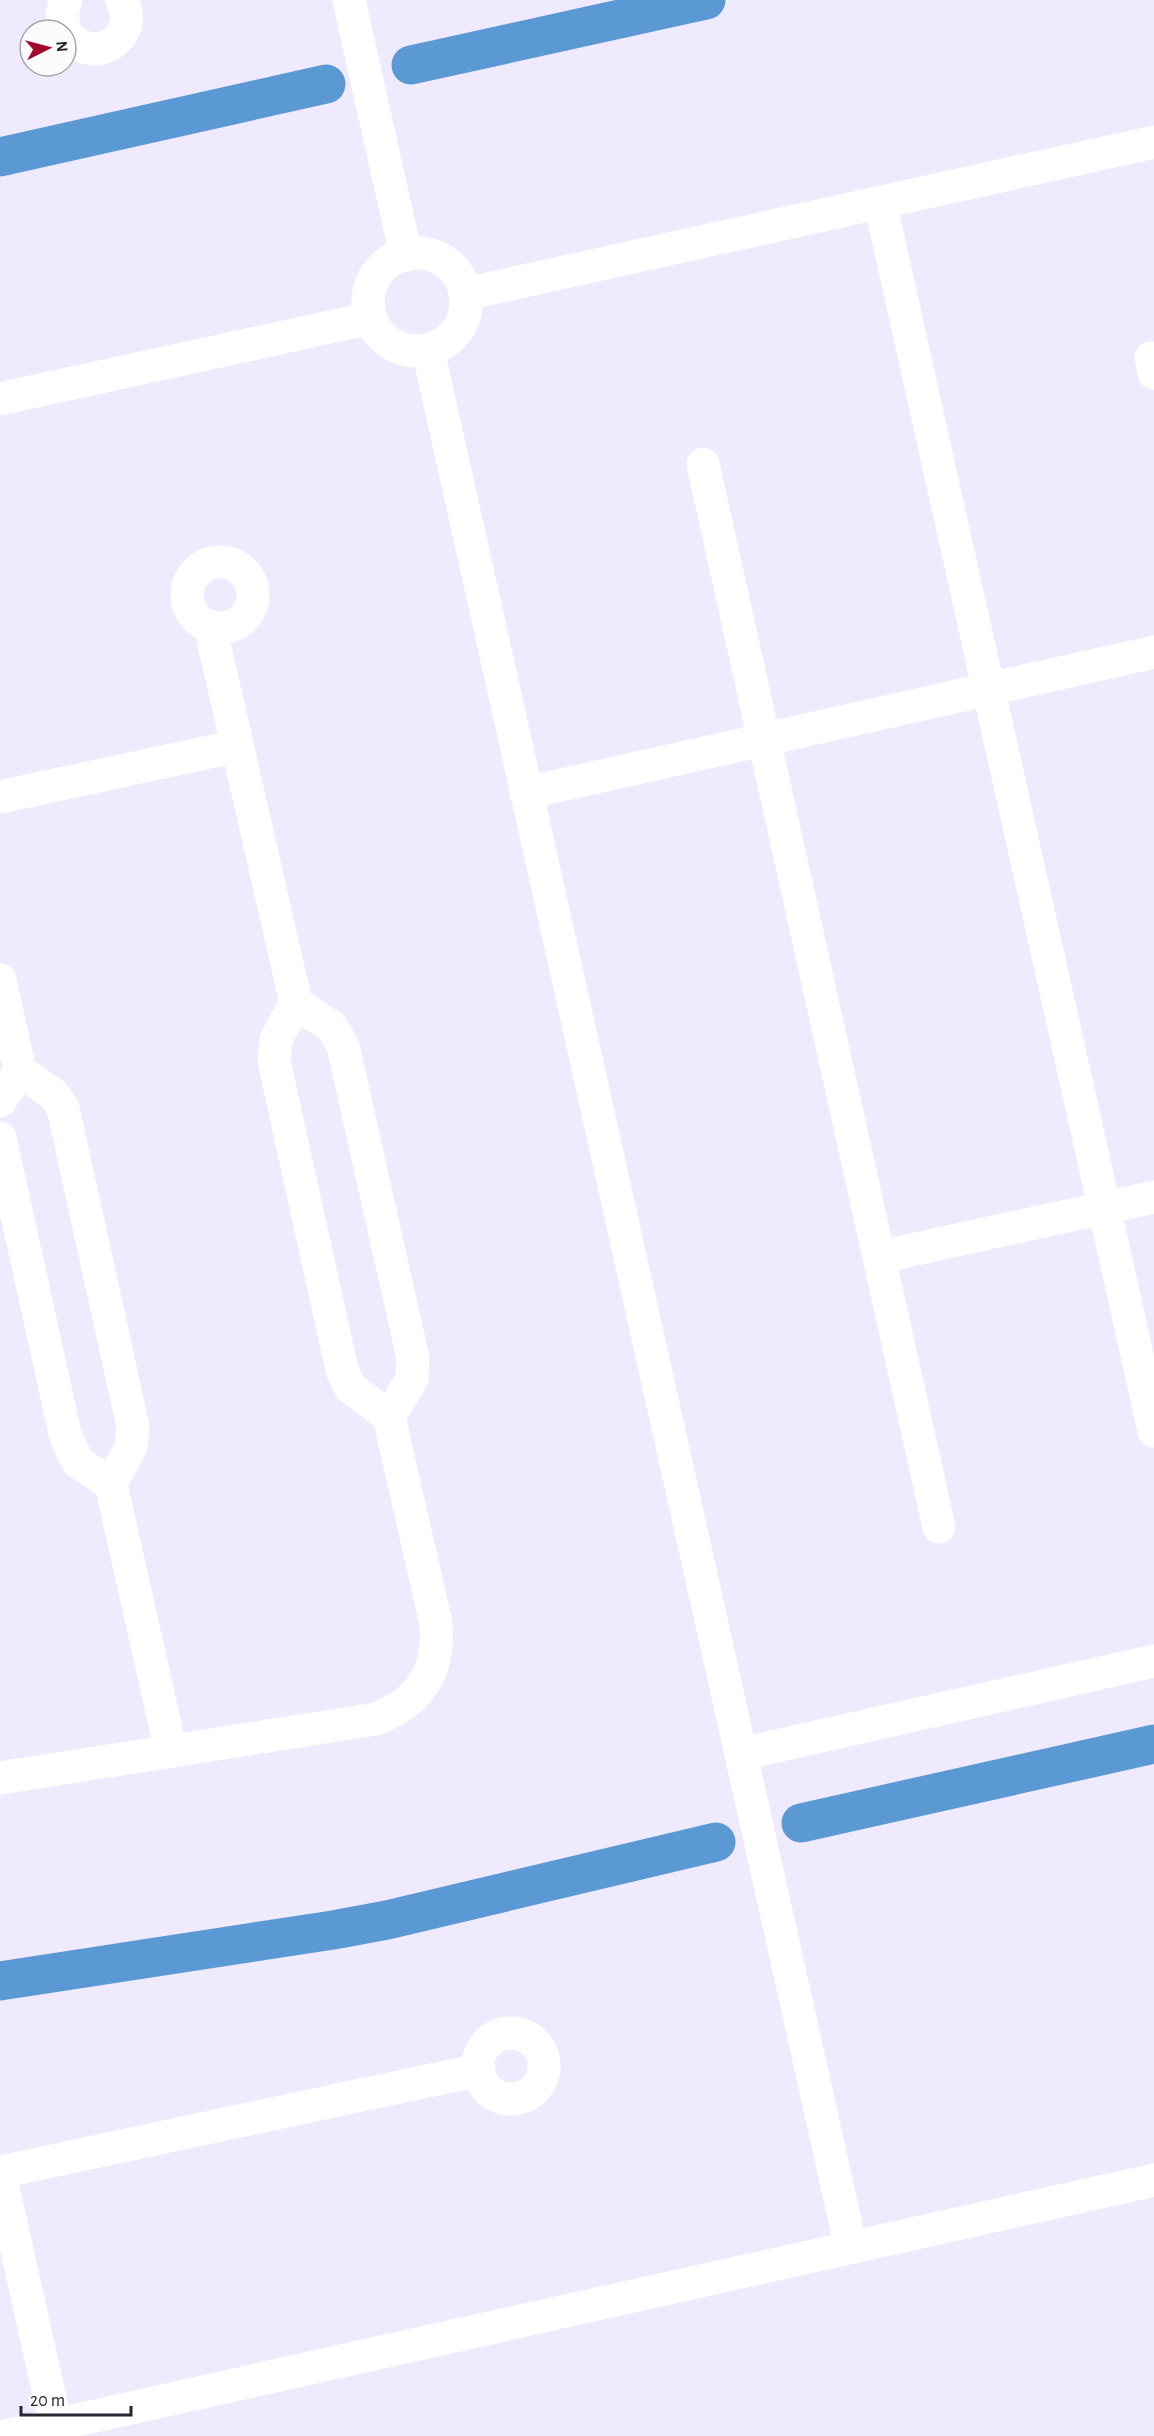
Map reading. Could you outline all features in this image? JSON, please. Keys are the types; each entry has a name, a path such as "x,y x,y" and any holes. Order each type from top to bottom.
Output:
{"street":[{"path":"63,18 66,0"},
{"path":"78,45 84,48 105,47 115,42 126,24 127,13 122,0"},
{"path":"350,0 406,255"},
{"path":"465,294 1154,142"},
{"path":"880,202 1154,1431"},
{"path":"423,254 442,261 457,274 465,294 464,318 456,332 437,348 413,351 390,344 379,332 371,318 369,295 376,276 385,265 406,255 423,254"},
{"path":"0,399 371,318"},
{"path":"428,350 851,2248"},
{"path":"703,464 939,1527"},
{"path":"0,1778 376,1719 404,1706 417,1694 427,1680 438,1642 436,1624 389,1417 350,1387 342,1370 274,1061 276,1039 296,1003 210,626"},
{"path":"526,793 1154,652"},
{"path":"0,797 237,746"},
{"path":"0,980 20,1071 53,1094 63,1108 134,1426 131,1447 111,1484 171,1752"},
{"path":"296,1003 332,1027 343,1046 351,1080 413,1359 412,1378 389,1417"},
{"path":"0,1101 20,1071"},
{"path":"0,1138 66,1438 78,1462 111,1484"},
{"path":"879,1257 1154,1197"},
{"path":"741,1754 1154,1660"},
{"path":"56,2426 0,2173 479,2070"},
{"path":"5,2436 1154,2180"}],"waterway":[{"path":"411,65 706,0"},
{"path":"0,157 326,84"},
{"path":"801,1823 1154,1744"},
{"path":"0,1981 387,1920 716,1842"}]}
